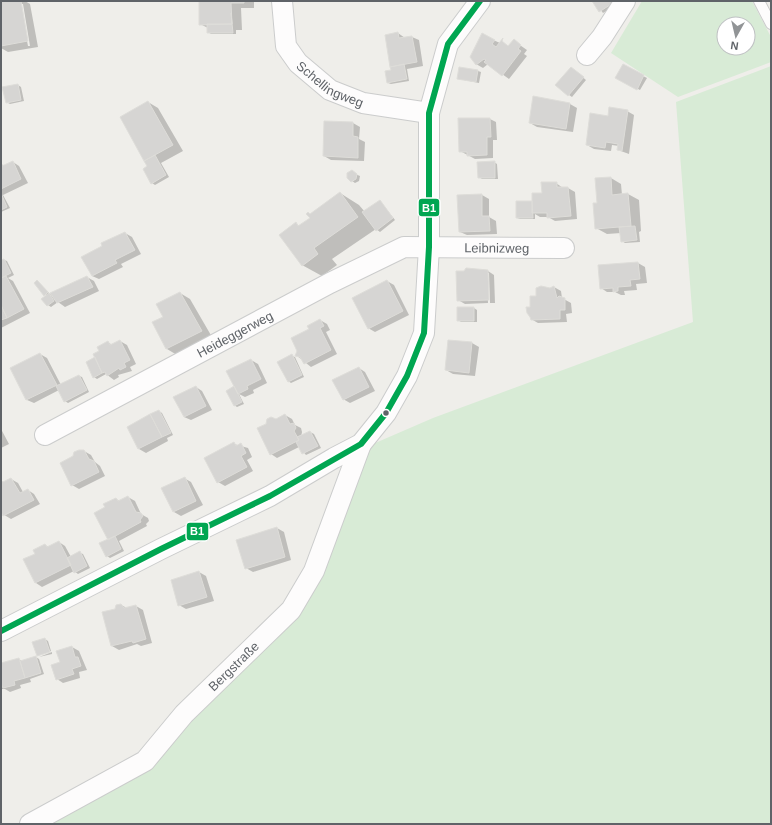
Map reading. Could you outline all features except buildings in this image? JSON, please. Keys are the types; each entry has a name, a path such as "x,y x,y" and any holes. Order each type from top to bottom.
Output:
{"street":[{"name":"Schellingweg","path":"282,1 286,46 298,63 330,90 363,103 429,113"},
{"path":"1,631 161,549 270,496 334,458 361,444 386,413 407,376 424,333 429,247 429,113 448,44 480,1"},
{"path":"587,55 602,37 625,1"},
{"name":"Heideggerweg","path":"45,435 330,283 404,247 429,247"},
{"name":"Leibnizweg","path":"429,247 564,248"},
{"name":"Bergstraße","path":"30,824 145,761 184,714 291,610 314,571 361,444"}],"lane":[{"path":"759,1 771,24"}],"green space":[{"path":"642,1 752,1 771,37 771,62 678,97 611,53"},
{"path":"771,66 771,824 38,824 152,761 293,613 366,447 433,418 693,322 676,102"}],"transit line":[{"name":"B1","path":"1,631 161,549 270,496 361,444 386,413 407,376 424,333 429,247 429,113 448,44 480,1"}]}
